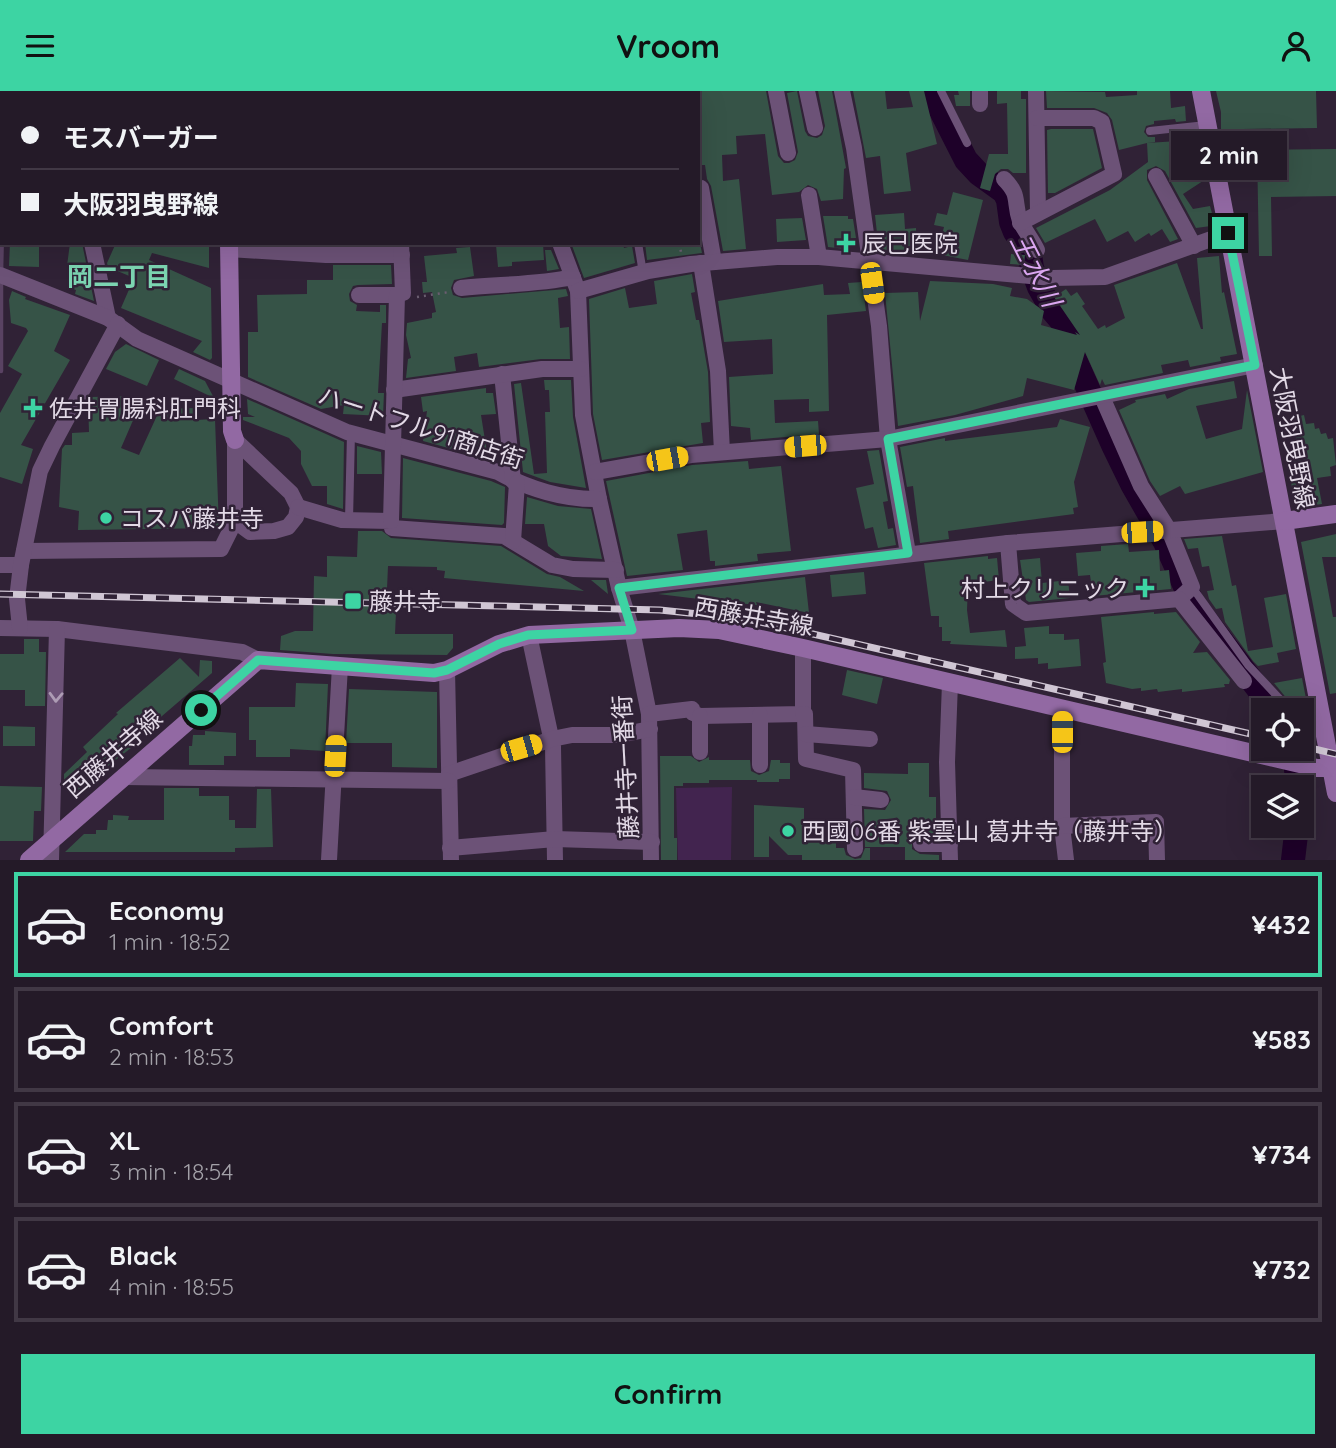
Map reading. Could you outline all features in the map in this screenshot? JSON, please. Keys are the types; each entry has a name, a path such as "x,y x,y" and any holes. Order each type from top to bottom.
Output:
{"main road":[{"name":"大阪羽曳野線","path":"1201,91 1336,793"},
{"path":"229,246 232,431 235,440"},
{"path":"1284,521 1336,514"},
{"name":"西藤井寺線","path":"29,860 258,660 434,673 447,670 499,644 528,635 680,628 719,630 803,647 1317,768 1331,768"}],"street":[{"path":"776,91 788,153"},
{"path":"807,91 815,128"},
{"path":"842,91 854,148 882,355 888,439 908,553"},
{"path":"1036,91 1038,212"},
{"path":"1020,223 1114,174 1102,122 1094,118 1037,118"},
{"path":"1156,176 1194,246"},
{"path":"1004,179 1015,190 1020,223 1037,250"},
{"path":"701,188 718,371 722,452"},
{"path":"808,195 819,257"},
{"path":"461,288 513,283 576,284 708,262 777,257 819,257 1025,276 1105,277 1228,233"},
{"path":"20,628 17,599 22,558 40,471 113,321 93,245"},
{"name":"藤井寺一番街","path":"561,245 576,284 583,415 599,499 632,630 650,721 651,860"},
{"path":"229,246 326,255 401,249 403,293 397,298 359,295"},
{"name":"ハートフル91商店街","path":"0,275 113,321 137,338 232,383 351,433 498,472 515,482 579,499 599,499"},
{"path":"397,298 392,528 504,536 552,565 618,581 1008,543 1284,521"},
{"path":"594,472 691,455 888,439 1255,365"},
{"path":"394,390 542,369 581,369"},
{"path":"502,374 515,482 513,541"},
{"path":"1008,543 1013,604 1026,613 1179,599 1192,587 1169,530 1141,486 1102,397"},
{"path":"235,440 291,493 298,507 296,517 288,527 274,531 250,532 235,520"},
{"path":"0,565 22,558 221,549 235,520 235,440"},
{"path":"298,507 349,520 391,521"},
{"path":"1179,599 1244,681"},
{"path":"0,628 57,629 242,652 258,660"},
{"path":"51,860 57,629"},
{"path":"528,635 552,739 555,860"},
{"path":"803,647 806,759 853,770 855,849"},
{"path":"329,860 340,666"},
{"path":"447,670 450,854 555,839 652,842"},
{"path":"921,844 950,852 947,762 950,683"},
{"path":"1062,708 1062,826 1066,860"},
{"path":"124,777 334,781 449,778 552,739 572,735 620,735 650,721 692,709 693,713 700,716 803,714"},
{"path":"760,715 760,765"},
{"path":"700,716 700,752"},
{"path":"806,734 870,739"},
{"path":"854,797 881,800"},
{"path":"1062,826 1156,822 1157,860"}],"lane":[{"path":"941,91 967,143"},
{"path":"1150,131 1208,125"},
{"path":"638,245 643,273"},
{"path":"349,520 351,433"},
{"path":"1192,587 1248,665 1279,698"},
{"path":"1314,716 1321,716"}],"path":[{"path":"397,298 457,292 461,288"}],"shaded area":[{"path":"732,787 731,860 678,860 676,788"}],"building":[{"path":"700,91 766,91 778,156 784,163 789,163 795,160 798,152 787,93 797,91 805,131 808,136 817,138 822,135 825,126 818,91 832,91 846,168 843,199 821,201 817,189 808,185 799,192 772,195 765,134 736,136 737,154 722,155 723,181 739,179 746,249 723,251 705,165 700,165"},
{"path":"853,91 885,91 887,109 913,107 909,91 924,91 937,144 906,153 911,191 884,194 880,156 866,158"},
{"path":"958,91 970,91 970,106 956,106 954,95 959,95"},
{"path":"997,91 1021,91 1021,99 1026,99 1026,173 1001,169 995,174 990,191 980,188 989,154 1008,154 1007,103 997,104"},
{"path":"1046,91 1105,92 1106,97 1137,95 1137,91 1170,91 1171,108 1185,106 1186,121 1154,121 1154,124 1146,126 1144,132 1148,137 1155,137 1155,142 1119,150 1112,120 1107,113 1094,108 1047,108"},
{"path":"1216,91 1316,91 1317,128 1242,129 1242,136 1221,136 1221,112"},
{"path":"1093,129 1102,168 1055,193 1048,193 1047,130"},
{"path":"1177,135 1198,136 1199,165 1206,179 1183,194 1193,209 1210,206 1213,217 1210,218 1211,226 1196,228 1165,171 1156,166 1147,170 1147,180 1178,239 1170,242 1162,229 1135,242 1128,231 1107,242 1095,219 1045,243 1036,228 1110,190 1148,162 1147,143 1178,141"},
{"path":"1336,149 1336,196 1271,197 1272,256 1259,256 1257,150"},
{"path":"953,192 983,200 968,260 937,254 944,227 934,225 937,213 947,215"},
{"path":"904,213 905,229 916,228 917,251 879,252 875,215"},
{"path":"823,216 848,216 848,219 853,219 856,238 846,239 846,249 828,247"},
{"path":"802,218 806,240 777,242 776,219"},
{"path":"700,243 702,253 647,260 645,245"},
{"path":"10,245 39,245 39,267 9,266"},
{"path":"70,245 82,245 94,301 75,294 72,266 67,266"},
{"path":"115,245 209,245 209,268 152,253 149,260 211,288 212,358 210,360 193,352 202,341 121,308 134,278 108,267 107,263"},
{"path":"496,245 543,245 544,260 512,262 512,266 498,267"},
{"path":"572,245 623,245 624,248 632,246 635,263 584,278"},
{"path":"470,247 474,276 454,280 451,288 453,295 462,298 566,289 568,296 558,298 560,328 569,327 570,359 541,359 479,367 477,353 454,357 456,371 406,378 408,359 411,358 406,335 407,323 432,318 432,313 436,312 432,292 423,293 422,282 427,282 424,256 457,253 456,248"},
{"path":"545,250 551,250 559,269 547,271"},
{"path":"1011,254 1025,255 1024,265 1010,264"},
{"path":"1219,256 1222,293 1224,292 1237,354 1220,357 1221,361 1190,367 1188,360 1161,365 1163,373 1105,385 1102,379 1100,385 1085,352 1074,390 1027,378 1023,396 955,415 898,426 885,293 918,292 920,321 930,281 993,284 1012,288 1010,296 1027,299 1044,311 1041,325 1080,335 1054,297 1066,289 1071,296 1077,292 1085,304 1082,306 1098,329 1105,325 1106,328 1125,318 1114,285 1177,263 1203,329 1197,258"},
{"path":"333,265 391,265 392,284 353,286 349,294 350,301 357,305 356,311 380,312 380,305 386,305 386,323 382,323 378,393 384,393 383,416 343,414 344,405 321,409 248,377 248,332 258,332 257,295 307,294 307,280 333,280"},
{"path":"692,274 695,292 691,293 696,320 699,320 708,372 710,422 701,423 703,443 602,460 593,414 589,299 625,288 629,308 657,304 654,281"},
{"path":"862,282 866,311 827,315 829,411 809,412 809,399 774,400 775,423 818,421 819,434 751,440 750,428 731,426 729,377 773,374 772,339 724,342 718,301 823,284 824,295 850,294 848,283"},
{"path":"12,291 26,297 25,299 70,315 54,351 70,360 21,445 33,449 22,484 0,477 0,413 22,374 8,366 28,331 11,323 9,300"},
{"path":"126,344 159,360 147,386 106,369 115,352"},
{"path":"179,369 205,381 214,398 174,379"},
{"path":"544,380 571,380 573,417 586,488 550,482 523,472 514,384 521,383 534,474 547,473 545,412 550,412 549,390 545,390"},
{"path":"1234,381 1237,398 1196,406 1206,439 1242,429 1247,390 1263,472 1185,494 1180,486 1160,496 1150,481 1119,410 1136,402 1135,400 1165,394 1167,399 1189,389"},
{"path":"486,388 486,393 493,393 496,414 481,415 488,459 423,441 427,411 423,412 421,397"},
{"path":"141,396 141,402 121,448 139,455 160,409 195,408 196,420 215,419 219,528 78,530 79,511 59,507 62,449 65,445 72,445 72,433 89,432 90,397"},
{"path":"247,399 344,442 343,509 327,504 327,486 312,486 301,464 301,451 289,438 243,420 243,417 255,417 248,414"},
{"path":"1304,415 1306,424 1314,423 1315,429 1319,428 1321,434 1326,433 1328,439 1333,438 1336,465 1330,467 1331,476 1317,478 1322,504 1296,508 1287,451 1298,448 1291,418"},
{"path":"1060,419 1090,427 1074,482 1078,507 1073,508 1074,514 948,531 949,539 920,543 913,486 907,487 900,447 945,438 945,441 1057,427"},
{"path":"357,446 381,452 382,474 357,474"},
{"path":"879,450 888,501 883,502 888,529 893,528 896,545 878,548 873,527 865,529 856,488 874,484 867,451"},
{"path":"403,458 505,487 504,523 402,518"},
{"path":"748,461 749,469 781,466 791,551 757,554 758,561 715,566 715,561 710,561 707,530 677,534 683,570 627,576 606,481 692,465"},
{"path":"527,497 558,506 591,509 602,559 561,556 548,546 544,524 525,524"},
{"path":"358,531 382,531 391,538 501,546 547,574 560,577 584,591 444,578 445,571 437,570 437,567 388,566 386,612 396,612 395,634 453,634 453,648 447,655 333,654 280,650 281,636 295,631 313,631 314,576 327,577 327,556 357,557"},
{"path":"1336,534 1336,557 1322,557 1333,617 1336,617 1336,693 1330,694 1301,542"},
{"path":"1222,536 1232,586 1236,585 1248,651 1273,647 1264,598 1286,594 1296,649 1277,653 1279,662 1258,666 1253,661 1225,622 1222,608 1216,609 1209,599 1207,591 1214,590 1209,566 1202,567 1198,548 1188,549 1184,539"},
{"path":"1128,544 1129,552 1159,550 1160,571 1169,570 1171,589 1093,596 1090,575 1078,576 1076,553 1101,551 1101,546"},
{"path":"988,556 988,559 997,558 999,580 968,584 970,633 1005,630 1007,647 950,644 951,641 942,641 939,616 931,616 924,563"},
{"path":"1040,558 1042,583 1068,580 1070,598 1029,602 1026,600 1020,560"},
{"path":"864,572 866,594 832,597 830,575"},
{"path":"805,577 809,613 756,602 757,605 719,601 719,598 707,600 658,594"},
{"path":"591,580 606,580 608,594"},
{"path":"1176,612 1200,642 1193,653 1207,652 1230,680 1229,684 1224,684 1225,687 1182,692 1182,689 1158,692 1157,689 1141,691 1141,688 1132,689 1106,683 1101,617"},
{"path":"1049,626 1049,634 1064,634 1064,640 1079,639 1081,666 1048,669 1048,663 1038,664 1038,658 1015,659 1015,647 1026,646 1024,628"},
{"path":"24,639 39,639 39,652 46,652 45,706 25,706 25,690 0,690 0,654 24,654"},
{"path":"180,658 199,677 200,660 212,661 212,673 133,741 136,744 77,795 64,781 64,774 87,752 83,747 118,714 116,713"},
{"path":"847,670 883,678 877,704 842,695"},
{"path":"1302,678 1306,698 1286,698 1274,683"},
{"path":"296,683 328,684 325,751 290,749 290,757 256,757 256,740 249,740 249,707 295,707"},
{"path":"349,689 437,692 437,768 392,767 392,743 346,743"},
{"path":"3,726 35,727 35,746 3,746"},
{"path":"205,731 236,733 236,756 224,756 224,765 189,765 189,746 192,746 193,735 205,735"},
{"path":"660,756 691,756 699,762 709,757 709,760 750,760 751,771 759,775 769,771 771,760 780,760 780,763 790,763 790,779 779,779 779,782 709,780 709,783 683,783 683,786 674,786 674,838 677,838 677,860 661,860"},
{"path":"908,763 929,763 929,797 936,797 936,823 939,834 916,835 912,839 912,849 920,854 939,855 939,860 905,860 905,847 865,847 864,809 885,810 891,800 887,791 864,788 864,773 908,774"},
{"path":"0,786 42,787 41,811 34,811 33,841 0,841"},
{"path":"164,788 199,788 199,796 229,796 229,820 235,820 235,828 256,828 257,789 271,789 273,847 235,848 235,852 65,852 84,834 107,830 108,820 113,820 113,815 129,816 128,820 164,820"},
{"path":"754,805 804,808 804,838 836,838 836,848 844,848 846,855 855,859 861,858 865,848 870,848 870,860 802,860 802,855 788,855 769,836 769,857 754,857"}],"waterway":[{"name":"王水川","path":"931,91 966,160 979,174 1004,192 1015,232 1029,248 1039,287 1052,310 1069,330 1073,355 1113,445 1165,542 1192,602 1267,698"},
{"path":"1,272 2,245"},
{"path":"1,281 1,371"},
{"name":"王水川","path":"1295,761 1297,775"},
{"name":"王水川","path":"1293,860 1296,838"}],"railway":[{"path":"0,594 660,610 747,619 1251,734"},
{"path":"1314,749 1336,754"}],"place":[{"name":"辰巳医院","path":"846,243"},
{"name":"佐井胃腸科肛門科","path":"33,408"},
{"name":"コスパ藤井寺","path":"106,518"},
{"name":"村上クリニック","path":"1145,588"},
{"name":"藤井寺","path":"353,601"},
{"name":"西國06番 紫雲山 葛井寺（藤井寺）","path":"788,831"}],"district":[{"name":"岡二丁目","path":"119,276"}],"route":[{"path":"201,710 258,660 434,673 447,670 499,644 528,635 632,630 619,588 908,553 888,439 1255,365 1228,233"}]}
